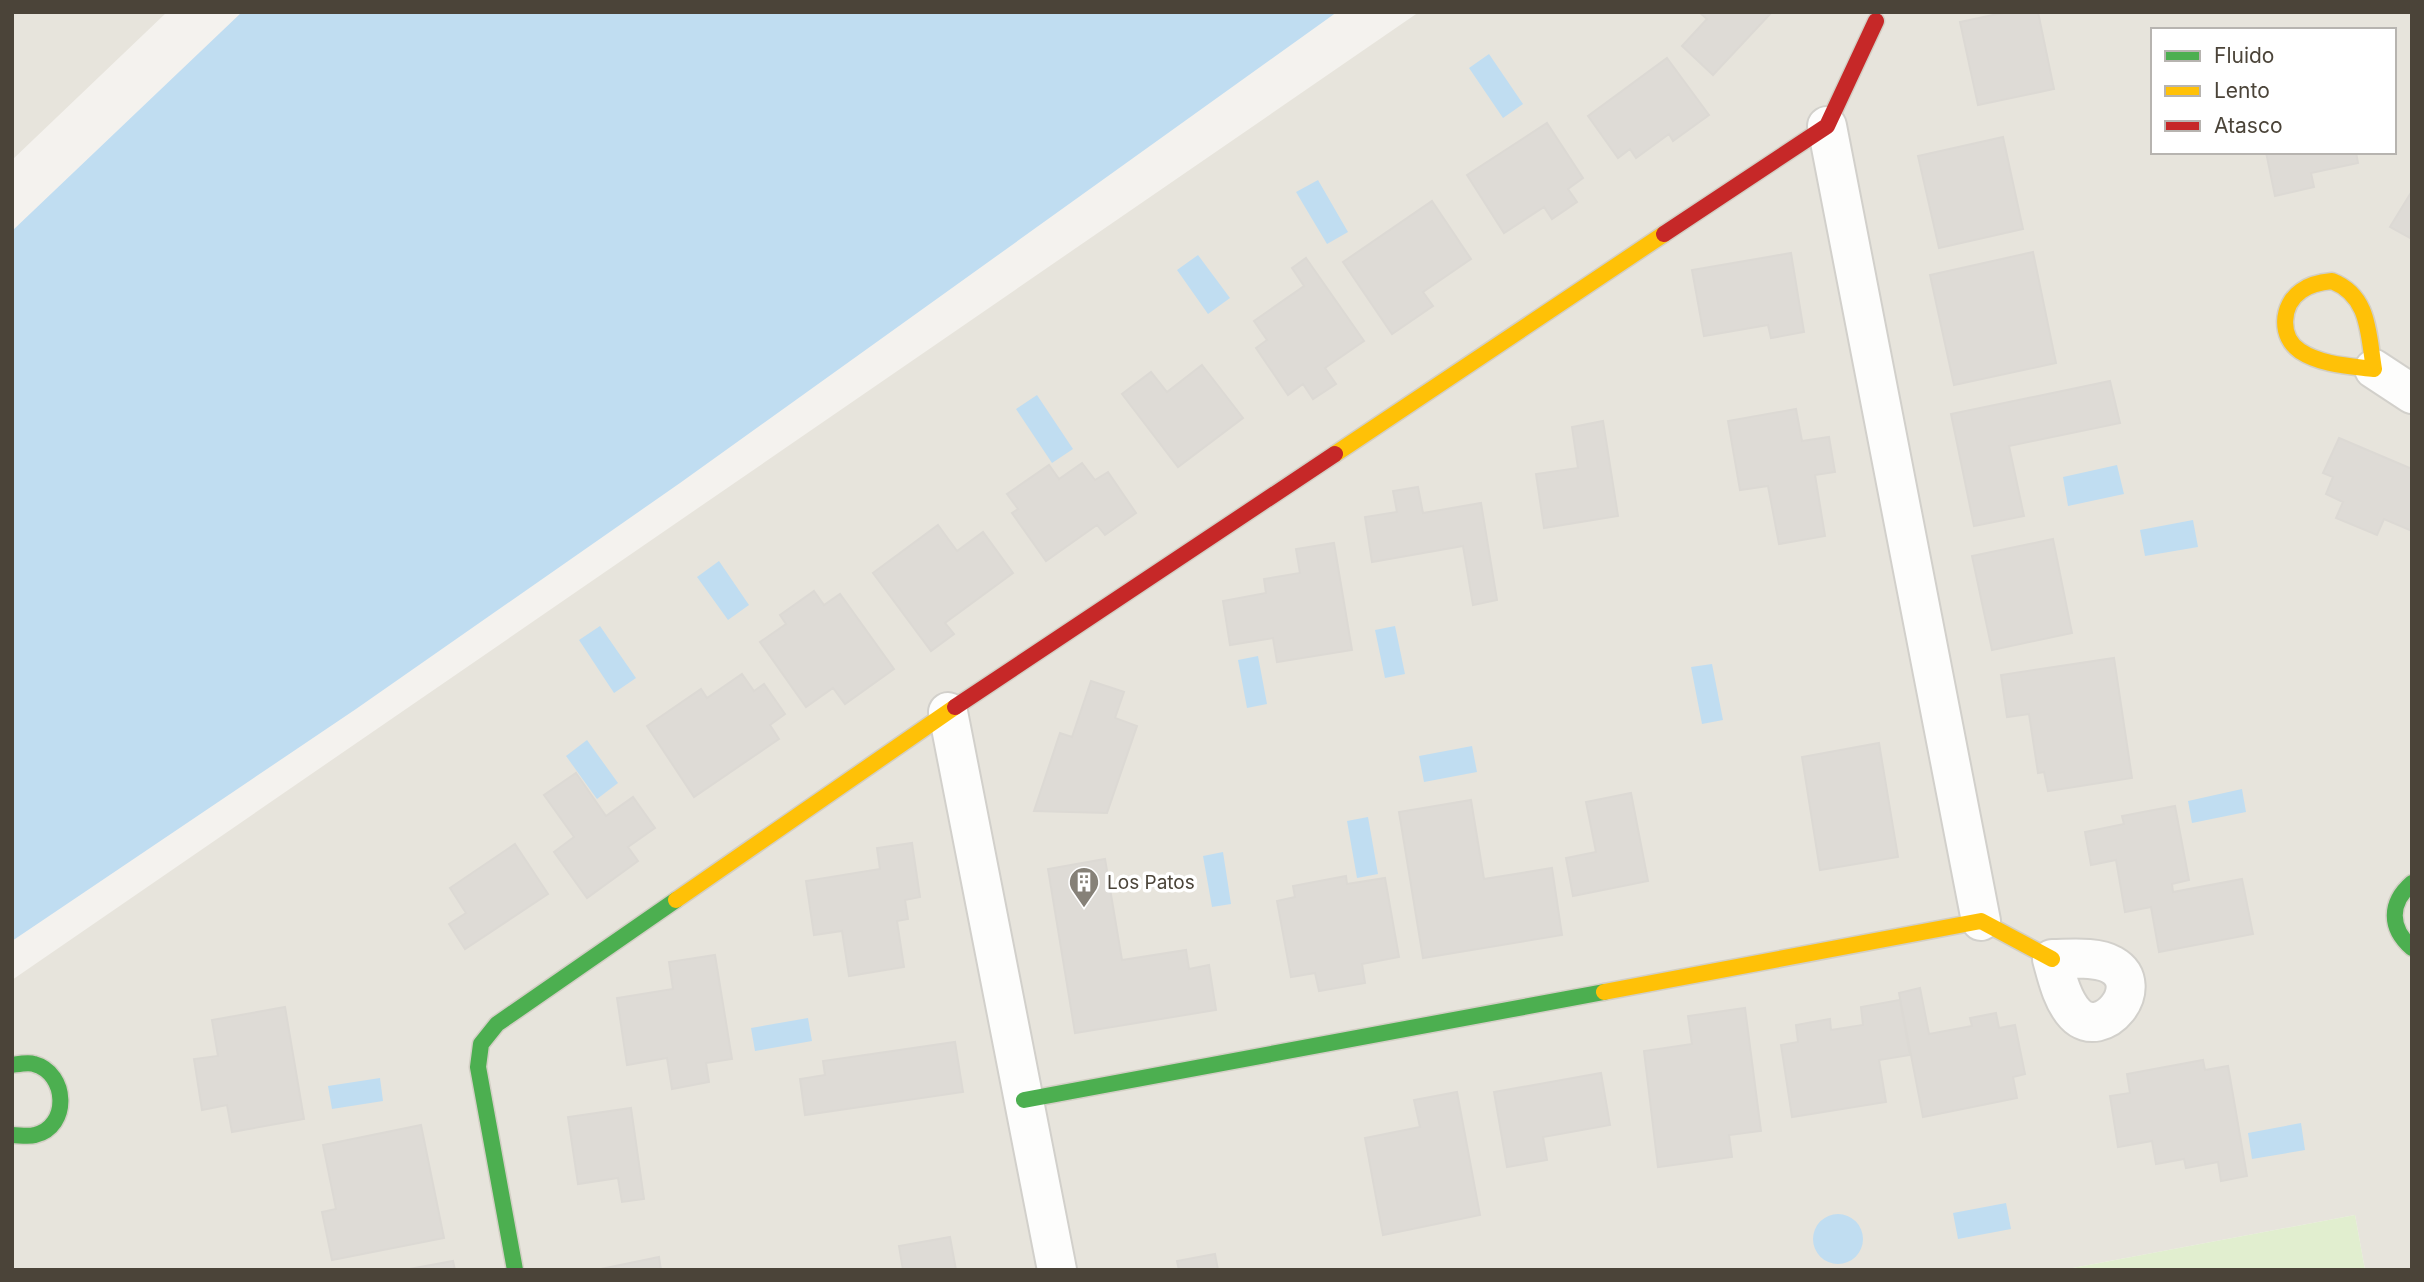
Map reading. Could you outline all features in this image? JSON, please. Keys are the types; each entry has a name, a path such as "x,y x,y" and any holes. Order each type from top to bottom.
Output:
{"street":[{"path":"515,1270 478,1067 481,1044 497,1024 948,712 1827,127 1880,15"},
{"path":"1827,127 1981,921"},
{"path":"2374,369 2362,314 2352,292 2332,282 2318,282 2296,293 2285,315 2290,342 2297,349 2319,359 2374,369 2412,394"},
{"path":"948,712 1057,1270"},
{"path":"2412,883 2396,898 2393,912 2397,934 2412,948"},
{"path":"1024,1100 1981,921 2052,959"},
{"path":"12,1065 40,1065 49,1072 58,1081 62,1107 58,1119 38,1136 25,1138 12,1135"}],"shaded area":[{"path":"12,12 167,12 12,160"},
{"path":"1419,12 2412,12 2412,1270 2365,1270 2355,1215 2062,1270 12,1270 12,980"}],"green space":[{"path":"2355,1215 2365,1270 2062,1270"}],"water":[{"path":"242,12 1337,12 680,483 356,709 12,941 12,231"},
{"path":"1489,54 1523,104 1503,118 1469,68"},
{"path":"1318,180 1348,232 1327,244 1296,192"},
{"path":"1198,255 1230,298 1208,314 1177,270"},
{"path":"1037,395 1073,449 1052,463 1016,409"},
{"path":"2117,465 2124,494 2068,506 2063,477"},
{"path":"2193,520 2198,547 2145,556 2140,530"},
{"path":"719,561 749,605 728,620 697,577"},
{"path":"600,626 636,678 614,693 579,640"},
{"path":"1395,626 1405,674 1385,678 1375,630"},
{"path":"1258,656 1267,704 1247,708 1238,660"},
{"path":"1712,664 1723,720 1702,724 1691,667"},
{"path":"587,740 618,783 597,799 566,756"},
{"path":"1472,746 1477,772 1424,782 1419,756"},
{"path":"2242,789 2246,812 2192,823 2188,801"},
{"path":"1368,817 1378,874 1357,878 1347,821"},
{"path":"1223,852 1231,904 1212,907 1203,856"},
{"path":"808,1018 812,1041 755,1051 751,1028"},
{"path":"380,1078 383,1101 332,1109 328,1086"},
{"path":"2301,1123 2305,1150 2252,1159 2248,1133"},
{"path":"2006,1203 2011,1229 1958,1239 1953,1213"},
{"path":"1838,1214 1855,1222 1863,1239 1855,1256 1838,1264 1821,1256 1813,1239 1821,1222"}],"building":[{"path":"1699,12 1772,12 1713,75 1682,46 1707,19"},
{"path":"2007,12 2038,12 2054,89 1978,105 1960,22"},
{"path":"1667,58 1709,115 1673,141 1669,134 1636,158 1630,149 1618,158 1588,116"},
{"path":"1547,123 1583,178 1568,189 1577,202 1552,219 1544,207 1504,233 1467,175"},
{"path":"2003,137 2023,229 1939,248 1918,156"},
{"path":"2266,154 2356,154 2358,163 2311,173 2314,187 2275,196"},
{"path":"2412,191 2412,239 2390,227"},
{"path":"1432,201 1471,259 1423,292 1433,306 1392,334 1343,262"},
{"path":"2033,252 2056,363 1954,385 1930,275"},
{"path":"1791,253 1804,332 1771,338 1768,325 1704,336 1692,270"},
{"path":"1306,258 1364,341 1325,368 1336,384 1313,399 1303,384 1288,395 1256,348 1267,340 1254,321 1304,286 1292,268"},
{"path":"1202,365 1243,418 1178,467 1122,394 1151,372 1167,392"},
{"path":"2110,381 2120,423 2009,446 2024,516 1974,526 1951,414"},
{"path":"1796,409 1802,441 1829,437 1835,472 1815,475 1825,536 1779,544 1768,486 1740,490 1728,421"},
{"path":"1603,421 1618,516 1544,528 1536,474 1578,468 1572,427"},
{"path":"2339,438 2412,469 2412,531 2384,519 2377,535 2336,518 2343,502 2326,494 2333,477 2323,473"},
{"path":"1082,463 1095,480 1108,472 1136,513 1105,535 1097,525 1046,561 1012,513 1018,509 1007,494 1049,465 1059,479"},
{"path":"1418,487 1423,513 1481,503 1497,600 1473,605 1463,546 1372,562 1365,517 1397,512 1393,491"},
{"path":"938,525 957,551 983,532 1013,573 945,623 954,634 931,651 873,573"},
{"path":"2053,539 2072,633 1992,650 1972,556"},
{"path":"1334,543 1352,650 1277,662 1273,638 1230,645 1223,601 1266,593 1264,579 1300,573 1296,549"},
{"path":"814,591 824,605 840,594 894,669 845,704 833,688 806,707 760,642 786,624 780,615"},
{"path":"2114,658 2132,778 2048,791 2044,772 2038,773 2029,714 2007,717 2001,675"},
{"path":"742,674 754,691 764,684 785,714 770,725 779,739 694,797 647,726 701,689 707,698"},
{"path":"1091,681 1124,692 1115,718 1137,726 1107,813 1034,811 1060,733 1072,737"},
{"path":"1879,743 1898,857 1820,870 1802,757"},
{"path":"576,773 606,816 633,797 655,828 628,847 638,861 587,898 554,852 574,837 544,795"},
{"path":"1631,793 1648,881 1573,896 1566,858 1596,852 1586,802"},
{"path":"1471,800 1484,879 1552,868 1562,935 1423,958 1399,812"},
{"path":"2175,806 2189,880 2172,884 2173,892 2242,879 2253,934 2159,952 2151,907 2125,912 2116,860 2091,865 2085,832 2124,824 2122,816"},
{"path":"912,843 920,897 905,900 908,919 897,921 904,967 849,976 842,931 814,935 806,881 880,869 877,848"},
{"path":"515,844 548,894 465,949 449,924 466,913 450,888"},
{"name":"Los Patos","path":"1105,859 1122,960 1186,950 1189,969 1209,965 1216,1010 1075,1033 1048,869"},
{"path":"1346,876 1347,884 1385,878 1399,957 1362,964 1365,983 1319,991 1315,973 1291,977 1277,901 1295,897 1293,886"},
{"path":"715,955 732,1059 706,1063 709,1082 672,1089 667,1058 627,1065 617,998 673,989 669,962"},
{"path":"1920,988 1929,1034 1972,1026 1970,1018 1996,1013 1999,1028 2015,1025 2025,1074 2013,1077 2017,1098 1923,1117 1899,993"},
{"path":"1900,1000 1910,1055 1879,1060 1886,1102 1792,1117 1781,1045 1798,1042 1796,1025 1830,1019 1831,1030 1863,1025 1861,1007"},
{"path":"285,1007 304,1119 232,1132 227,1105 202,1110 194,1059 218,1056 212,1020"},
{"path":"1745,1008 1761,1131 1729,1135 1732,1157 1658,1167 1644,1051 1692,1044 1688,1016"},
{"path":"955,1042 963,1092 805,1115 800,1079 825,1075 823,1061"},
{"path":"2203,1060 2205,1070 2228,1066 2247,1176 2221,1181 2218,1162 2186,1168 2184,1159 2156,1164 2152,1141 2118,1147 2110,1096 2130,1093 2127,1074"},
{"path":"1601,1073 1610,1125 1543,1137 1547,1160 1507,1167 1494,1092"},
{"path":"1457,1092 1480,1215 1383,1235 1365,1138 1420,1127 1414,1100"},
{"path":"631,1108 644,1199 622,1202 618,1178 578,1184 568,1117"},
{"path":"421,1125 444,1238 332,1260 322,1212 336,1209 323,1145"},
{"path":"950,1237 956,1270 903,1270 899,1246"},
{"path":"1215,1254 1218,1270 1179,1270 1177,1261"},
{"path":"659,1257 661,1270 596,1270"},
{"path":"453,1261 455,1270 404,1270"}],"traffic: fast":[{"path":"2412,883 2399,899 2395,916 2399,932 2412,948"},
{"path":"515,1270 478,1067 481,1044 497,1024 676,900"},
{"path":"1024,1100 1604,992"},
{"path":"12,1065 32,1063 45,1069 58,1088 60,1100 54,1122 46,1130 32,1136 12,1135"}],"traffic: slow":[{"path":"1335,454 1664,234"},
{"path":"2332,281 2354,296 2360,306 2368,330 2374,369 2336,364 2308,356 2288,338 2286,312 2294,297 2308,287 2332,281"},
{"path":"676,900 955,707"},
{"path":"1604,992 1981,921 2052,959"}],"traffic: jam":[{"path":"1664,234 1827,126 1876,21"},
{"path":"955,707 1335,454"}],"place":[{"name":"Los Patos","path":"1084,909"}]}
